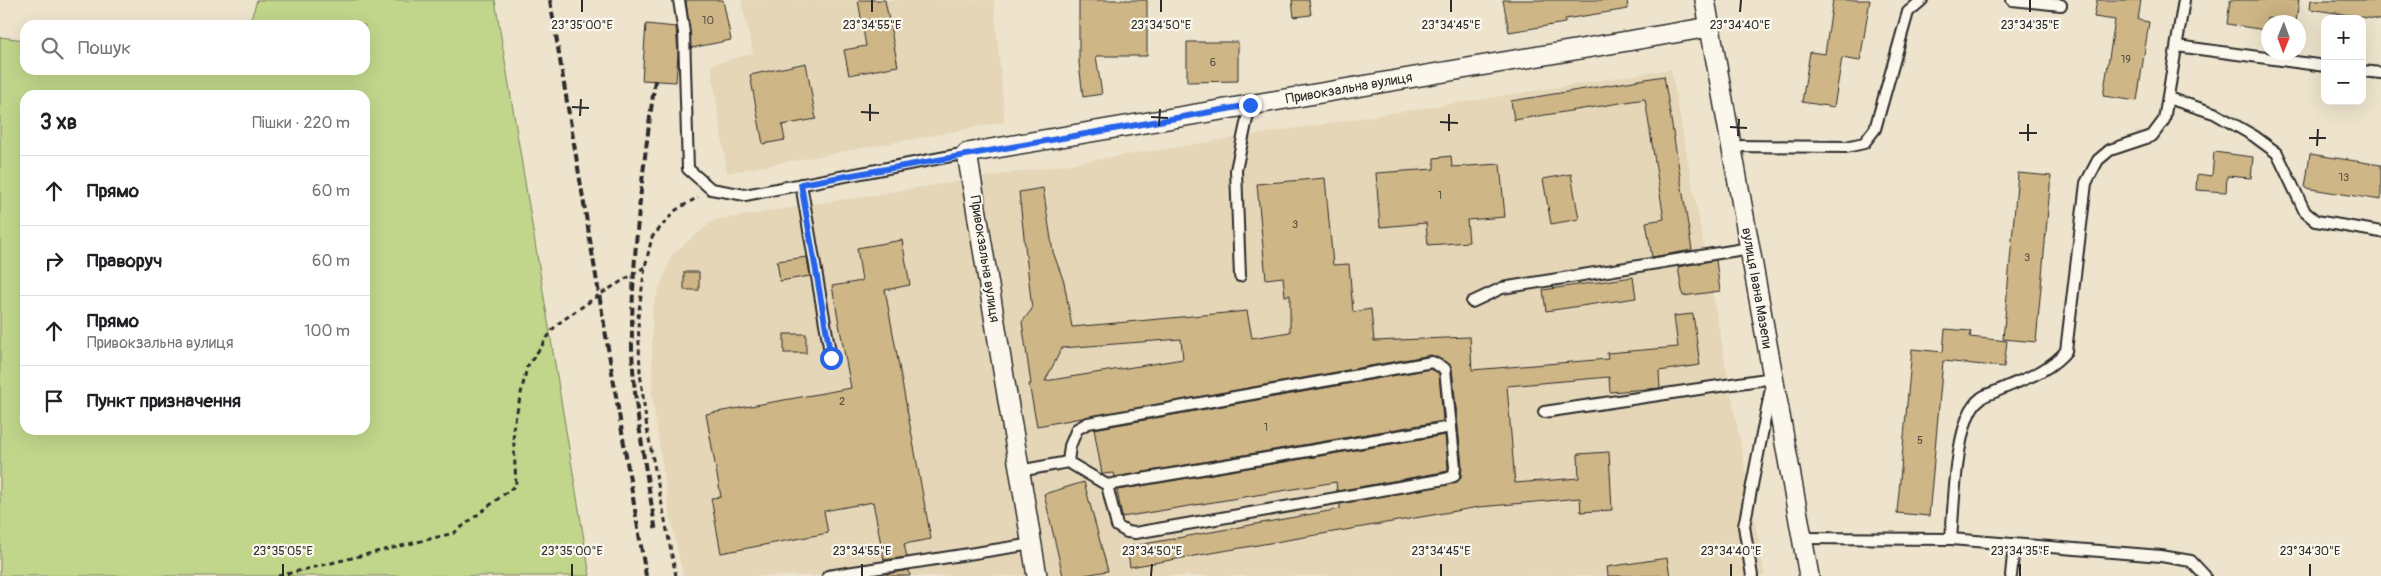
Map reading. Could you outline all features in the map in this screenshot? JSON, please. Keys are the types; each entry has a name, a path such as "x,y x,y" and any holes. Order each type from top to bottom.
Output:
{"street":[{"name":"вулиця Івана Мазепи","path":"1705,0 1809,576"},
{"name":"Привокзальна вулиця","path":"1037,576 968,153 1710,26"}],"lane":[{"path":"680,0 684,33 688,169 711,189 745,195 968,153"},
{"path":"1732,146 1846,147 1864,143 1874,129 1908,12 1922,0"},
{"path":"2012,0 2061,5"},
{"path":"1951,539 1961,435 1968,415 1979,399 2044,370 2058,360 2066,351 2086,183 2098,160 2110,150 2152,136 2164,120 2178,46 2184,0"},
{"path":"2178,46 2321,65"},
{"path":"2366,72 2381,74"},
{"path":"2168,98 2214,113 2277,153 2305,212 2316,220 2381,232"},
{"path":"1240,276 1236,170 1250,105"},
{"path":"801,184 831,358"},
{"path":"1472,302 1502,288 1750,248"},
{"path":"1068,462 1070,446 1076,429 1088,423 1432,362 1445,369 1455,467 1454,476 1135,533 1127,532 1117,526 1108,485"},
{"path":"1544,412 1773,378 1744,526 1752,576"},
{"path":"1020,471 1068,462 1108,485 1451,427"},
{"path":"1802,538 1951,539 2161,556 2191,561 2205,576"},
{"path":"828,576 1032,544"},
{"path":"2011,576 2014,544"}],"path":[{"path":"676,576 647,429 640,372 638,317 645,267 652,237 676,210 711,189"},
{"path":"278,576 454,533 516,485 513,429 526,367 556,325 599,295 645,267"}],"shaded area":[{"path":"741,0 994,0 1005,122 727,173 711,65 753,53"},
{"path":"1671,69 1765,576 683,576 669,511 652,396 652,308 672,254 714,220"}],"green space":[{"path":"257,0 495,0 590,576 0,576 0,37 20,39 20,75 370,75 370,20 251,20"}],"building":[{"path":"686,0 723,0 731,40 691,48"},
{"path":"858,0 885,0 898,66 849,75 844,50 866,46"},
{"path":"1079,0 1147,0 1147,56 1096,56 1102,94 1083,97 1079,63"},
{"path":"1292,0 1309,0 1311,15 1294,17"},
{"path":"1503,0 1627,0 1628,9 1565,19 1565,23 1509,32"},
{"path":"1833,0 1870,0 1860,61 1842,58 1834,107 1802,102 1810,52 1825,54"},
{"path":"2097,0 2141,0 2138,20 2149,22 2137,101 2103,96 2115,20 2094,17"},
{"path":"2230,0 2299,0 2297,15 2261,15 2261,29 2227,24"},
{"path":"2311,0 2381,0 2381,20 2366,18 2366,15 2349,15 2310,9"},
{"path":"646,24 676,27 678,53 676,82 642,80"},
{"path":"1187,42 1238,42 1238,81 1187,82"},
{"path":"806,63 816,119 782,125 785,140 763,144 750,75"},
{"path":"1664,76 1692,250 1652,257 1646,222 1664,219 1645,99 1514,120 1511,101"},
{"path":"2214,152 2253,157 2251,178 2227,176 2226,192 2196,190 2197,174 2212,176"},
{"path":"2310,154 2381,165 2381,200 2305,188"},
{"path":"1451,156 1452,167 1500,164 1505,217 1467,220 1469,242 1428,245 1426,223 1380,227 1376,173 1434,169 1434,158"},
{"path":"2018,173 2051,176 2036,342 2003,339"},
{"path":"1571,174 1579,219 1551,224 1543,179"},
{"path":"1325,178 1333,265 1349,264 1353,312 1371,309 1374,341 1470,337 1472,370 1608,359 1607,353 1678,347 1674,316 1693,314 1700,365 1659,371 1660,388 1610,392 1609,377 1507,386 1515,483 1579,478 1578,454 1609,452 1612,510 1581,512 1580,498 1479,507 1130,567 1127,547 1340,509 1340,504 1457,482 1461,477 1462,466 1452,368 1448,363 1431,355 1037,426 1029,384 1031,384 1022,322 1032,309 1019,192 1043,188 1053,252 1064,282 1072,327 1247,311 1252,338 1290,332 1290,295 1285,296 1283,277 1266,279 1257,184","holes":["1181,339 1183,359 1045,381 1062,348"]},
{"path":"902,240 910,285 885,290 931,539 904,544 907,557 884,560 873,502 824,511 828,533 721,553 711,498 721,497 706,414 851,388 832,286 862,281 857,248"},
{"path":"807,257 810,276 780,281 777,261"},
{"path":"1716,260 1720,291 1683,296 1678,267"},
{"path":"684,272 699,272 699,290 684,290"},
{"path":"1633,277 1636,298 1546,311 1543,290"},
{"path":"1945,329 1971,331 1970,337 2007,341 2004,367 1943,361 1929,516 1897,513 1912,349 1943,352"},
{"path":"784,334 806,334 806,353 784,353"},
{"path":"1431,369 1439,373 1443,421 1115,477 1114,473 1102,474 1094,429"},
{"path":"1445,435 1448,471 1337,491 1336,482 1122,517 1117,490"},
{"path":"1084,482 1108,571 1079,576 1063,576 1044,494"},
{"path":"1667,558 1670,576 1608,576 1607,567"},
{"path":"909,570 910,576 887,576 886,574"}],"railway":[{"path":"550,0 646,576"},
{"path":"655,80 642,180 633,282 632,349 638,418 656,533"}],"route":[{"path":"831,358 801,184 968,153 1250,105"}]}
